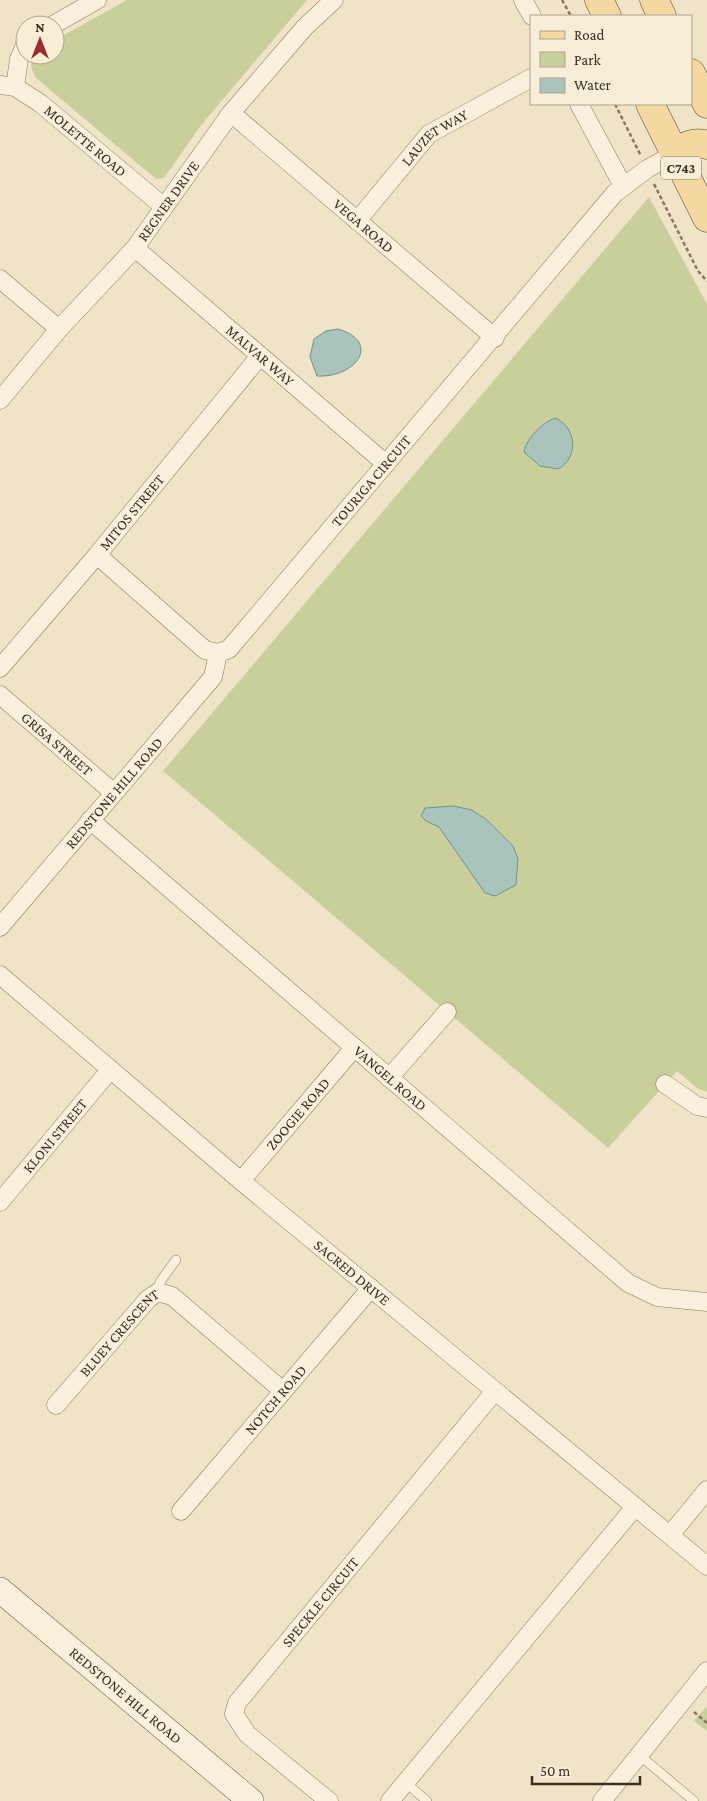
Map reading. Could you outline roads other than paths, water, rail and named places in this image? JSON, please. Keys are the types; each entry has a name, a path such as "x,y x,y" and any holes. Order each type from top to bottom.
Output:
{"main road":[{"path":"599,0 606,15"},
{"path":"654,0 662,15"},
{"path":"692,74 707,104"},
{"name":"C743","path":"650,105 707,218"},
{"path":"674,154 685,146 699,142 707,145"}],"street":[{"path":"65,18 97,0"},
{"name":"REGNER DRIVE","path":"0,400 59,329 135,248 231,113 305,27 334,0"},
{"path":"523,0 531,15"},
{"path":"7,86 16,65"},
{"name":"LAUZET WAY","path":"357,220 429,134 530,79"},
{"name":"MOLETTE ROAD","path":"7,86 40,103 164,207"},
{"path":"580,105 623,186"},
{"name":"VEGA ROAD","path":"231,113 495,338"},
{"name":"TOURIGA CIRCUIT","path":"218,653 229,649 623,186 647,169 674,154"},
{"name":"MALVAR WAY","path":"135,248 386,464"},
{"path":"0,279 59,329"},
{"name":"MITOS STREET","path":"0,668 97,555 260,356"},
{"path":"97,555 204,650 218,653"},
{"name":"REDSTONE HILL ROAD","path":"0,927 213,677 218,653"},
{"name":"GRISA STREET","path":"0,695 114,793"},
{"name":"VANGEL ROAD","path":"90,820 628,1283 657,1297 707,1302"},
{"name":"SACRED DRIVE","path":"0,975 241,1181 707,1566"},
{"path":"389,1078 447,1012"},
{"name":"ZOOGIE ROAD","path":"241,1181 354,1048"},
{"name":"KLONI STREET","path":"0,1202 110,1070"},
{"path":"665,1084 697,1106 707,1108"},
{"name":"NOTCH ROAD","path":"181,1511 371,1288"},
{"name":"BLUEY CRESCENT","path":"56,1406 148,1299 158,1292 172,1296 283,1391"},
{"name":"SPECKLE CIRCUIT","path":"330,1801 247,1734 234,1714 237,1703 495,1391"},
{"path":"670,1535 707,1490"},
{"path":"390,1801 635,1507"},
{"name":"REDSTONE HILL ROAD","path":"0,1590 251,1801"},
{"path":"602,1801 638,1754 707,1672"}],"lane":[{"path":"158,1292 160,1282 176,1260"},
{"path":"638,1754 694,1801"},
{"path":"406,1783 427,1801"}],"water":[{"path":"338,329 351,335 359,342 361,350 359,358 343,371 331,375 317,376 310,357 314,339 326,331"},
{"path":"555,418 568,428 573,443 569,458 558,469 540,466 524,452 525,447 535,432"},
{"path":"453,806 472,810 487,820 513,846 518,859 516,885 495,896 485,893 439,827 426,821 421,816 425,808"}]}
